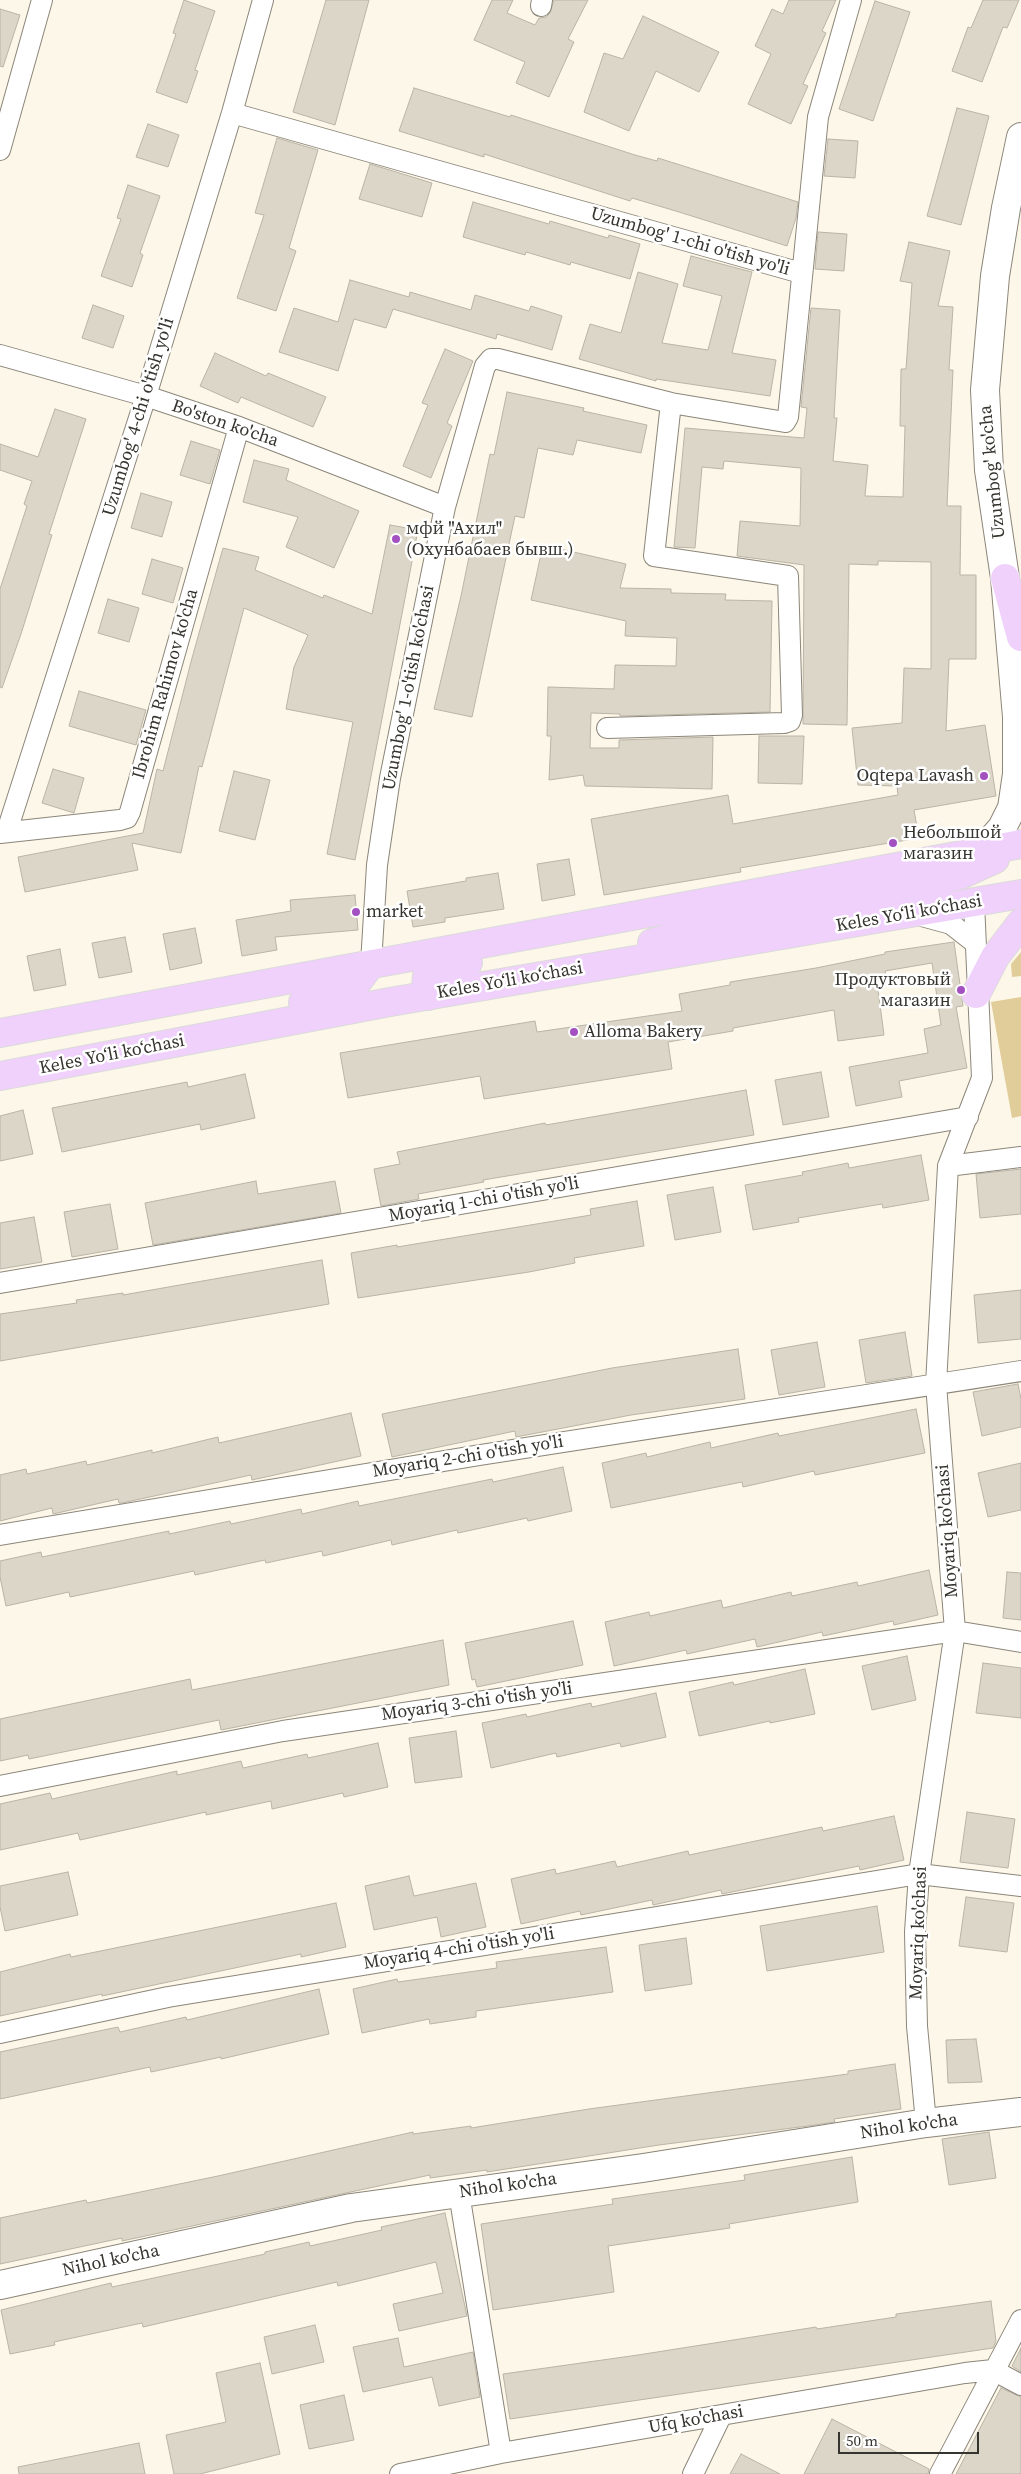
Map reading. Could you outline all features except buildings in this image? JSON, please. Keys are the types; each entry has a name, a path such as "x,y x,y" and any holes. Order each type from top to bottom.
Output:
{"main road":[{"path":"1005,578 1021,637"},
{"path":"0,1033 630,917 970,863 1002,856 1019,846"},
{"path":"970,863 974,903 1021,874"},
{"path":"562,972 699,928 906,888 970,863"},
{"name":"Keles Yoʻli koʻchasi","path":"0,1076 562,972 1021,894"},
{"path":"428,996 426,987 427,976 433,970 552,946 630,917"},
{"path":"976,994 995,957 1021,923"},
{"path":"75,1062 154,1032 329,997 355,986 371,964"},
{"path":"0,1048 16,1046 97,1015"}],"street":[{"path":"0,150 42,0"},
{"name":"Uzumbog' 4-chi o'tish yo'li","path":"3,832 146,396 232,113 263,0"},
{"path":"801,273 818,117 851,0"},
{"name":"Uzumbog' 1-chi o'tish yo'li","path":"232,113 801,273 788,416 785,422 671,403 491,359"},
{"name":"Uzumbog' ko'cha","path":"1019,846 1012,808 1018,740 1005,578 989,470 985,416 986,364 995,276 1006,208 1021,137"},
{"name":"Bo'ston ko'cha","path":"0,355 146,396 239,427 445,507"},
{"name":"Uzumbog' 1-o'tish ko'chasi","path":"371,964 377,865 390,778 445,507 485,366 491,359"},
{"path":"607,728 784,723 790,721 792,715 788,576 654,556 671,403"},
{"name":"Ibrohim Rahimov ko'cha","path":"3,832 127,818 239,427"},
{"name":"Uzumbog' ko'cha","path":"970,863 995,838 1012,808"},
{"name":"Moyariq ko'chasi","path":"926,2124 917,2026 915,1932 919,1874 955,1631 936,1384 948,1166 982,1078 976,994 974,903"},
{"path":"912,914 932,917 951,924 974,942"},
{"name":"Moyariq 1-chi o'tish yo'li","path":"0,1283 968,1117"},
{"path":"948,1166 1021,1156"},
{"name":"Moyariq 2-chi o'tish yo'li","path":"0,1535 480,1454 1021,1371"},
{"name":"Moyariq 3-chi o'tish yo'li","path":"0,1786 283,1731 955,1631 1021,1642"},
{"name":"Moyariq 4-chi o'tish yo'li","path":"0,2033 168,1997 919,1874 1021,1886"},
{"name":"Nihol ko'cha","path":"0,2285 351,2208 643,2168 926,2124 1021,2112"},
{"path":"459,2193 501,2453"},
{"path":"940,2474 993,2370 1021,2320"},
{"path":"993,2370 1021,2385"},
{"name":"Ufq ko'chasi","path":"400,2474 501,2453 965,2373 993,2370"},
{"path":"693,2474 721,2416"}],"shaded area":[{"path":"1021,952 1021,976 1012,977 1011,964"},
{"path":"1021,997 1021,1116 1012,1118 991,1002"}],"place":[{"name":"мфй \"Ахил\" (Охунбабаев бывш.)","path":"396,539"},
{"name":"Oqtepa Lavash","path":"984,776"},
{"name":"Небольшой магазин","path":"893,843"},
{"name":"market","path":"356,912"},
{"name":"Продуктовый магазин","path":"961,990"},
{"name":"Alloma Bakery","path":"574,1032"}]}
